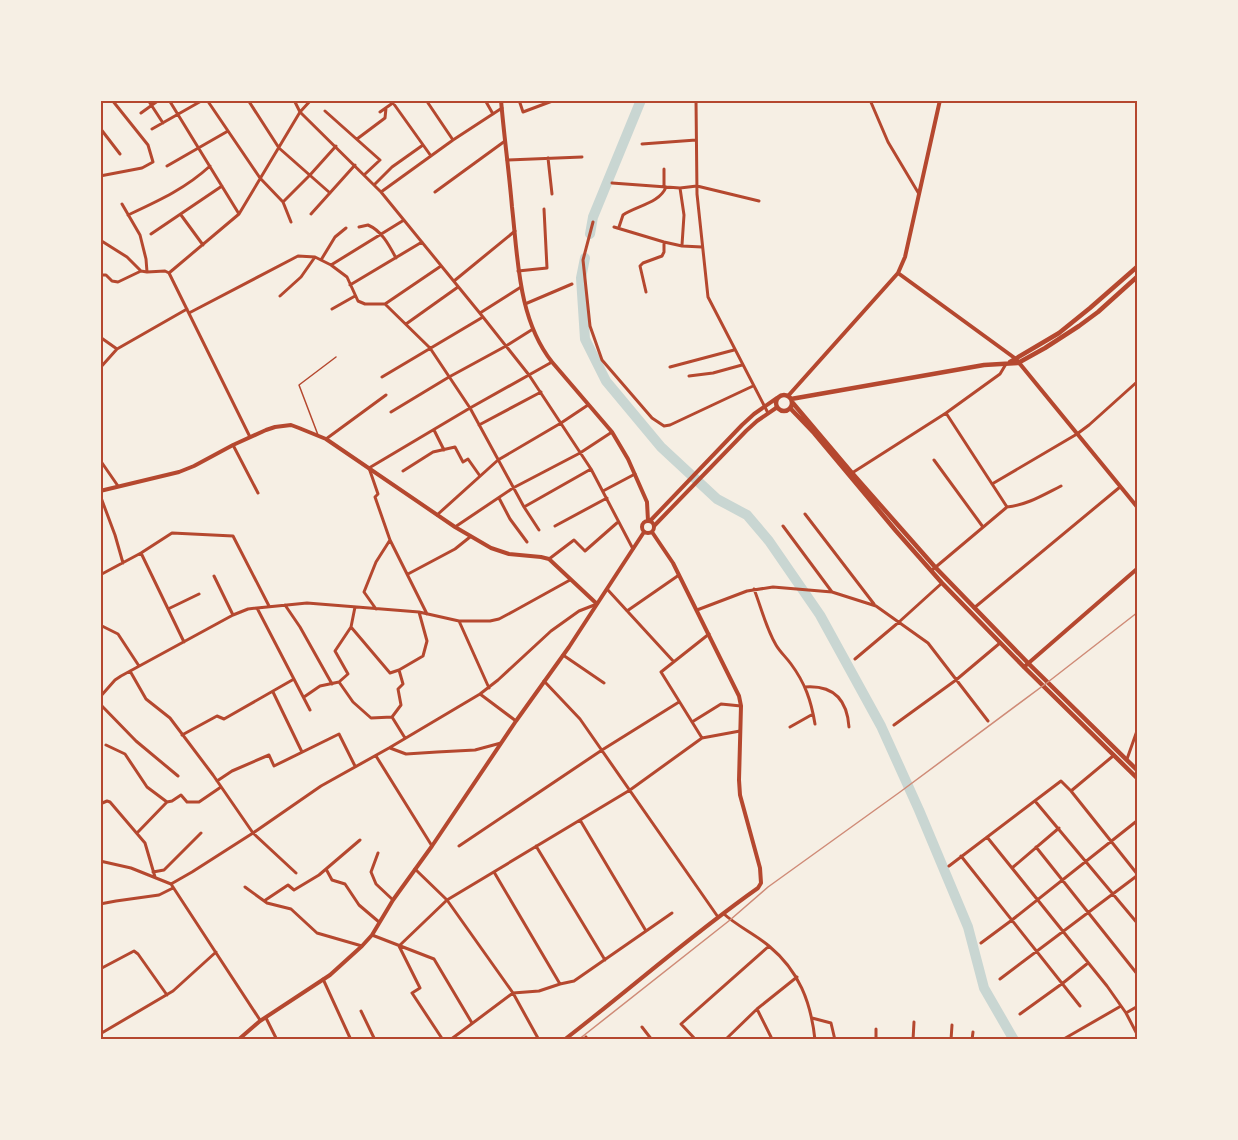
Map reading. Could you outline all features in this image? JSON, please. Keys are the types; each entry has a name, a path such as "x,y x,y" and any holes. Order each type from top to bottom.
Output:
{"main road":[{"path":"1017,361 1059,333 1137,266"},
{"path":"790,399 1017,361 1045,348 1079,326 1098,312 1137,276"},
{"path":"790,408 782,411 777,408 775,401 782,395 790,399 850,474"},
{"path":"790,399 790,408 933,569 974,608 1137,779"},
{"path":"933,569 942,583 1000,643 1094,727 1137,771"}],"street":[{"path":"100,176 142,168 153,162 148,145 112,100"},
{"path":"148,100 163,123"},
{"path":"141,113 159,100"},
{"path":"169,100 239,214"},
{"path":"152,129 205,100 261,178 283,202 291,222"},
{"path":"248,100 279,148 330,193"},
{"path":"294,100 300,112 381,192 529,375 591,469 633,549"},
{"path":"169,273 239,214 300,112 311,100"},
{"path":"426,100 453,140"},
{"path":"485,100 493,114"},
{"path":"501,100 518,271 533,329 552,363 612,432 635,474 647,502 649,521 654,526"},
{"path":"519,100 523,112 555,100"},
{"path":"696,100 697,186 708,297 768,413"},
{"path":"870,100 888,142 919,195"},
{"path":"790,399 898,273 905,257 940,100"},
{"path":"380,112 394,101 431,156"},
{"path":"357,139 385,118 386,108"},
{"path":"381,192 502,108"},
{"path":"325,111 380,160 364,175"},
{"path":"100,128 120,154"},
{"path":"167,166 228,131"},
{"path":"642,144 696,140"},
{"path":"435,192 505,141"},
{"path":"374,184 392,167 423,145"},
{"path":"283,202 336,146"},
{"path":"507,160 582,157"},
{"path":"548,158 552,194"},
{"path":"311,214 355,165"},
{"path":"128,215 194,181 210,166"},
{"path":"664,169 665,191 623,215 617,227 664,242 702,247"},
{"path":"612,183 680,188 697,186 759,201"},
{"path":"151,234 222,186"},
{"path":"680,188 684,215 682,246"},
{"path":"122,204 140,236 147,272"},
{"path":"518,271 548,268 544,209"},
{"path":"181,214 203,245"},
{"path":"331,265 404,220"},
{"path":"593,222 583,260 590,326 602,360 646,413 661,425 670,425 753,386"},
{"path":"359,227 372,226 381,234 396,258"},
{"path":"321,260 334,237 346,228"},
{"path":"454,281 515,231"},
{"path":"100,240 127,257 141,271"},
{"path":"350,285 422,242"},
{"path":"646,292 640,266 662,256 664,242"},
{"path":"189,313 298,256 315,256 331,265 347,278 357,301 365,304 385,304 442,266"},
{"path":"280,296 301,277 315,256"},
{"path":"100,275 105,274 115,282 141,271 169,273 250,437"},
{"path":"898,273 1017,361 1137,508"},
{"path":"525,304 572,284"},
{"path":"406,324 459,287"},
{"path":"382,377 482,315 521,287"},
{"path":"332,309 355,296"},
{"path":"385,304 430,348 470,408 513,488 539,530"},
{"path":"100,368 117,349 187,309"},
{"path":"391,412 533,329"},
{"path":"100,337 117,349"},
{"path":"670,367 734,350"},
{"path":"369,468 552,363"},
{"path":"850,474 946,413 1000,374 1007,364"},
{"path":"689,376 713,373 742,365"},
{"path":"992,484 1077,434 1137,381"},
{"path":"478,425 541,392"},
{"path":"326,439 386,395"},
{"path":"238,1040 260,1021 330,975 372,935 393,900 607,590 644,531 643,524 649,521 742,425 777,398"},
{"path":"437,515 498,460 588,405"},
{"path":"652,532 654,526 678,500 746,431 777,408"},
{"path":"946,413 1007,507"},
{"path":"123,563 100,493 118,486 179,472 250,437 275,427 291,425 326,439 470,537 499,552 549,560 597,604"},
{"path":"434,429 444,450"},
{"path":"455,527 513,488 580,453 612,432"},
{"path":"233,445 258,493"},
{"path":"403,471 433,452 455,447 463,462 468,459 480,476"},
{"path":"100,460 118,486"},
{"path":"934,460 983,527"},
{"path":"369,468 378,494 375,498 390,540 428,614"},
{"path":"524,507 591,469"},
{"path":"603,490 635,474"},
{"path":"933,569 1007,507 1029,502 1061,486"},
{"path":"974,608 1120,487"},
{"path":"499,498 510,519 527,542"},
{"path":"555,526 607,498"},
{"path":"805,514 876,606"},
{"path":"549,560 574,540 585,551 619,522"},
{"path":"783,526 832,592"},
{"path":"644,531 652,532"},
{"path":"564,1040 723,913 758,888 761,883 760,868 740,795 741,706 739,696 679,575 652,532"},
{"path":"100,575 172,533 233,536 269,606"},
{"path":"408,574 455,549 470,537"},
{"path":"376,609 364,592 376,562 390,540"},
{"path":"141,553 184,642"},
{"path":"1026,665 1137,568"},
{"path":"627,611 679,575"},
{"path":"213,576 233,615"},
{"path":"100,697 115,680 130,671 233,615 257,608 307,603 419,612 459,621 478,622 499,619 570,580"},
{"path":"855,659 942,583"},
{"path":"697,610 747,591 773,587 832,592 876,606 928,643 988,721"},
{"path":"754,589 773,640 805,687 815,724"},
{"path":"607,590 674,662"},
{"path":"168,609 199,594"},
{"path":"171,884 254,833 321,786 480,694 551,631 579,611 597,604"},
{"path":"285,605 332,684"},
{"path":"304,698 320,686 339,682 348,674 335,651 351,627 355,607"},
{"path":"257,608 310,710"},
{"path":"351,627 390,673 423,656 428,641 419,612"},
{"path":"459,621 489,688"},
{"path":"100,625 118,634 139,666"},
{"path":"702,738 661,672 709,634"},
{"path":"894,725 956,680 1000,643"},
{"path":"563,655 604,683"},
{"path":"392,717 401,705 398,689 403,684 399,670"},
{"path":"130,671 146,699 170,718 254,833 296,873"},
{"path":"182,735 217,716 224,719 294,679"},
{"path":"544,681 580,719 718,917"},
{"path":"339,682 353,702 370,718 392,717"},
{"path":"805,687 819,687 837,695 847,713 849,727"},
{"path":"273,692 302,752"},
{"path":"480,694 516,720"},
{"path":"459,846 602,750 679,702"},
{"path":"100,704 136,741 178,776"},
{"path":"692,722 721,704 741,706"},
{"path":"790,727 813,714"},
{"path":"392,717 405,738"},
{"path":"1126,761 1137,728"},
{"path":"399,946 447,900 630,789 702,738 740,731"},
{"path":"217,781 232,771 269,755 274,766 339,734 355,766"},
{"path":"389,748 406,754 447,752 475,750 503,742"},
{"path":"106,745 125,754 147,787 167,802"},
{"path":"376,756 432,846"},
{"path":"1071,791 1113,756"},
{"path":"949,866 1061,781 1137,875 1000,979"},
{"path":"137,833 167,802 181,795 187,802 200,802 221,788"},
{"path":"1035,801 1137,924"},
{"path":"100,804 110,802 145,843 155,878"},
{"path":"580,820 646,931"},
{"path":"981,943 1137,820"},
{"path":"1133,823 1137,827"},
{"path":"1012,868 1059,828"},
{"path":"153,872 164,870 201,833"},
{"path":"987,837 1121,1006 1137,1036 1132,1040"},
{"path":"264,901 288,885 294,890 319,875 360,840"},
{"path":"536,846 605,960"},
{"path":"1036,847 1137,975"},
{"path":"378,854 371,872 376,884 393,900"},
{"path":"962,856 1080,1006"},
{"path":"100,861 131,868 171,884 260,1021"},
{"path":"326,869 332,880 345,884 359,904 379,922"},
{"path":"415,869 447,900 513,993 539,1040"},
{"path":"494,872 560,984"},
{"path":"245,887 267,903 291,909 317,933 362,946"},
{"path":"100,904 159,895 173,888"},
{"path":"450,1040 513,993 539,991 574,981 672,913"},
{"path":"723,913 769,946 797,977 807,1000 815,1040"},
{"path":"372,935 434,959 472,1023"},
{"path":"399,946 420,988 412,993 442,1040"},
{"path":"696,1040 681,1024 769,946"},
{"path":"100,969 134,951 167,995"},
{"path":"100,1034 173,991 216,952"},
{"path":"1020,1014 1088,963"},
{"path":"726,1039 757,1009 797,977"},
{"path":"323,979 351,1040"},
{"path":"1062,1040 1121,1006"},
{"path":"1126,1013 1137,1006"},
{"path":"757,1009 771,1040"},
{"path":"361,1011 375,1040"},
{"path":"266,1018 277,1040"},
{"path":"812,1018 831,1023 836,1040"},
{"path":"913,1040 914,1022"},
{"path":"951,1040 952,1025"},
{"path":"642,1028 652,1040"},
{"path":"876,1029 876,1040"},
{"path":"972,1040 973,1032"}],"lane":[{"path":"318,436 299,385 336,357"}],"waterway":[{"path":"590,234 593,217 641,100"},
{"path":"585,258 581,278 585,339 606,381 661,447 717,499 747,515 769,541 820,615 881,726 968,927 984,988 1014,1040"}],"railway":[{"path":"578,1040 730,920 768,887 900,792 1138,612"}]}
